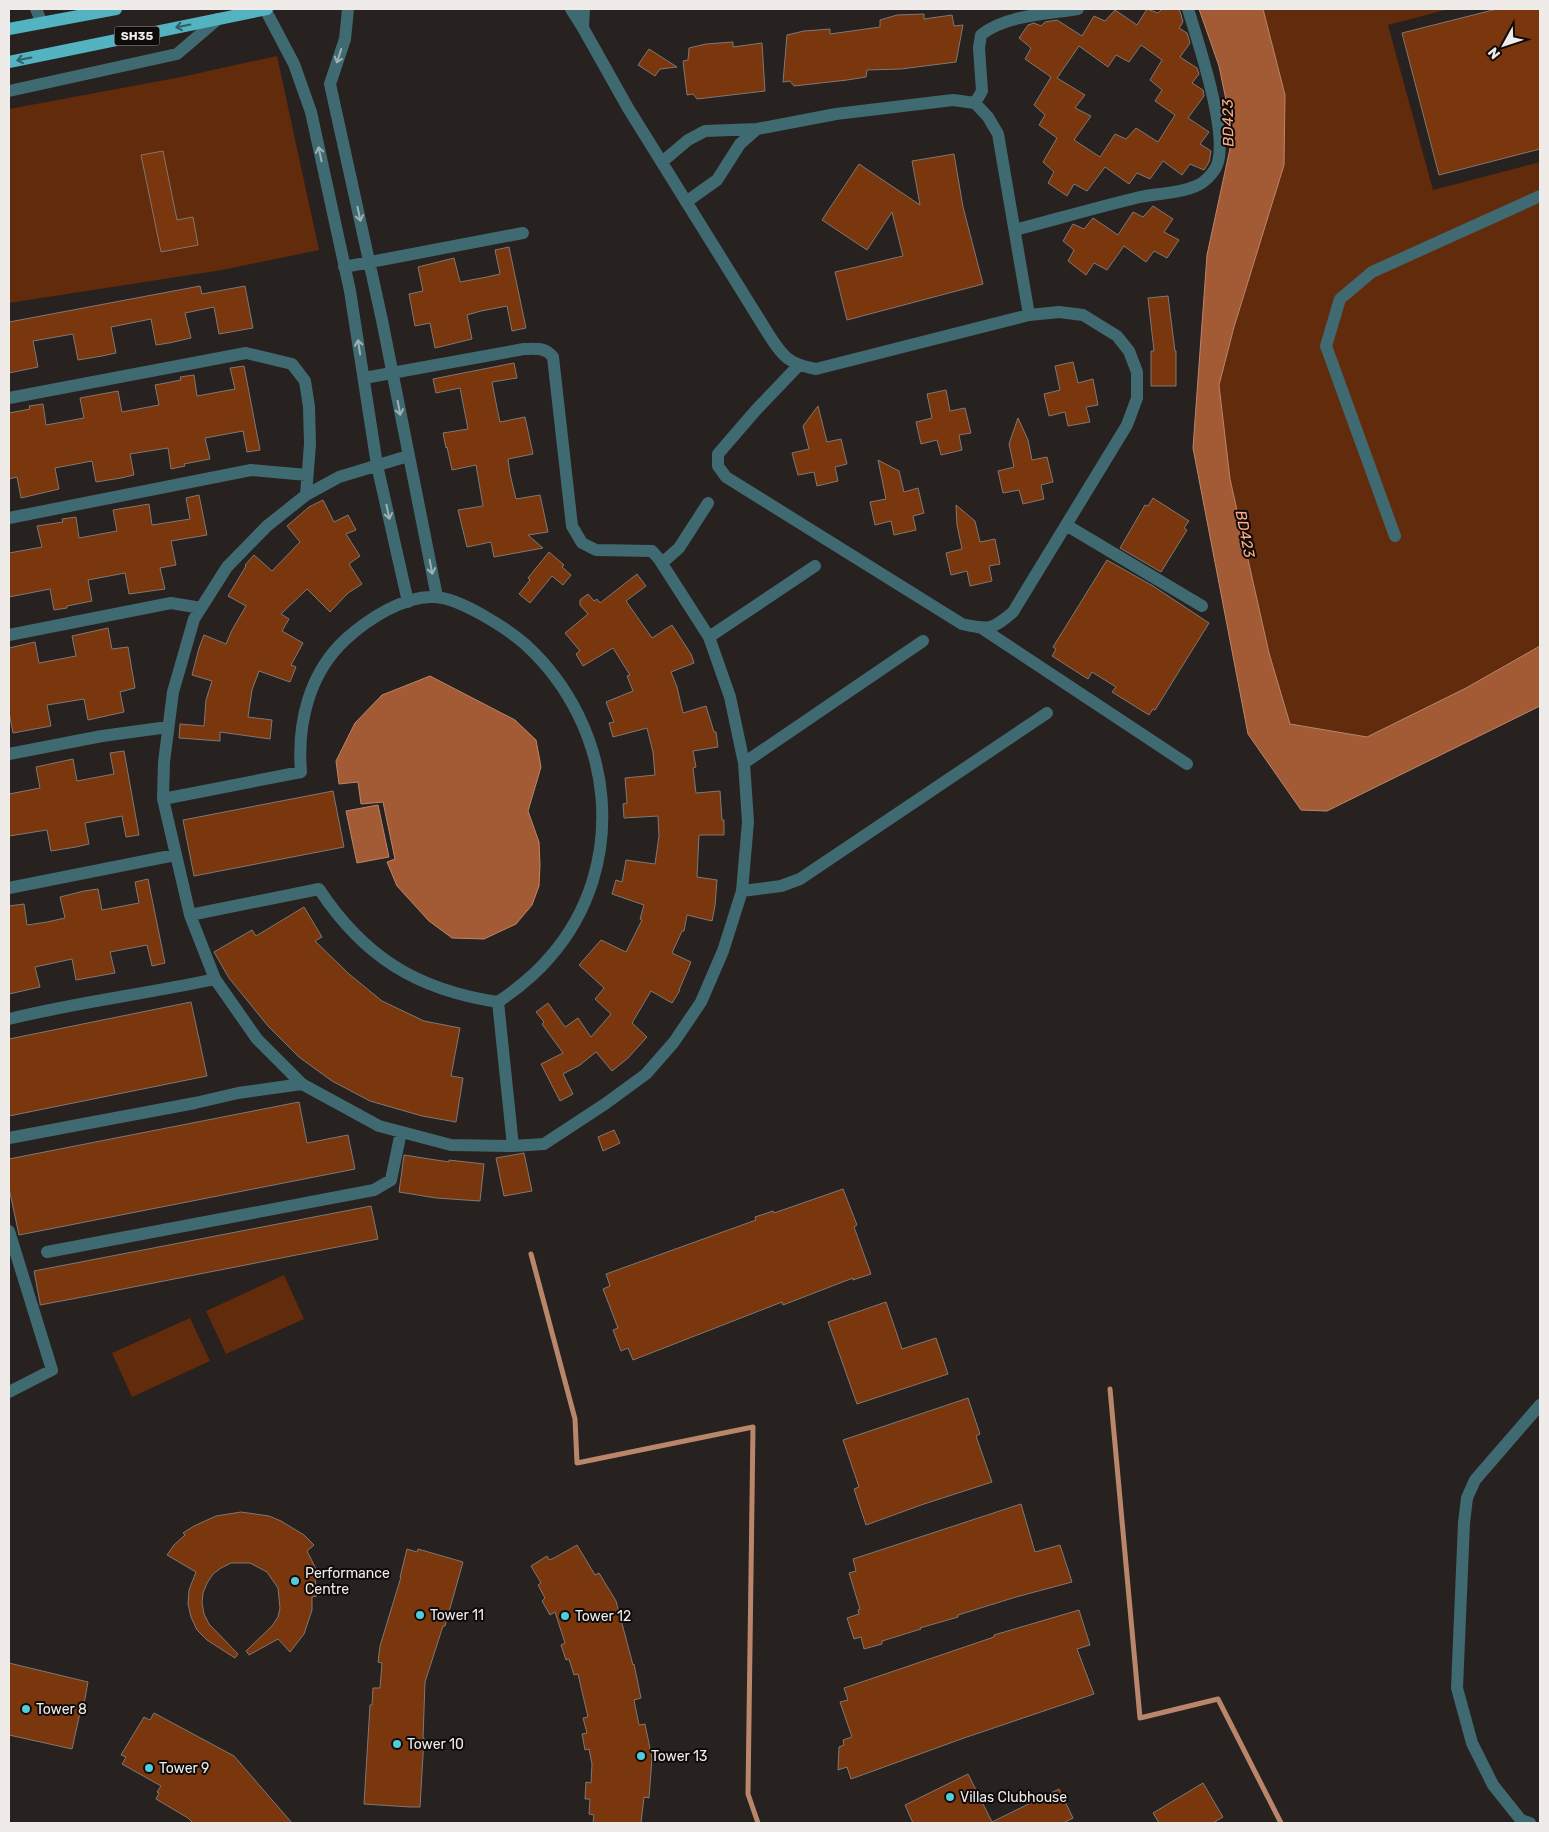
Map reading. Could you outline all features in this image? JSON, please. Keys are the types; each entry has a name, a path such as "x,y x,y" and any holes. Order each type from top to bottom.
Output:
{"main road":[{"name":"SH35","path":"9,29 116,9"},
{"name":"SH35","path":"9,62 266,9"}],"street":[{"path":"36,9 42,23"},
{"path":"266,9 294,64 311,112 350,291 377,465 408,602"},
{"path":"348,9 345,39 330,84 392,372 437,597"},
{"path":"571,9 628,108 781,354 798,366 816,369 1029,315 1059,312 1083,314 1117,336 1129,350 1137,372 1137,398 1127,425 1013,612 998,625 983,629"},
{"path":"583,28 584,9"},
{"path":"975,103 982,91 979,48 981,35 989,29 1008,21 1078,9"},
{"path":"1015,230 1149,195 1197,186 1208,178 1217,165 1220,144 1210,84 1188,9"},
{"path":"9,91 177,54 218,19"},
{"path":"662,162 688,140 705,131 757,129 836,114 953,100 975,103 988,117 998,134 1029,315"},
{"path":"686,202 717,180 740,144 757,129"},
{"path":"1395,536 1326,346 1340,299 1372,272 1540,196"},
{"path":"344,267 523,233"},
{"path":"364,378 524,349 548,351 552,357 572,526 582,543 596,550 652,551 662,563 709,637 730,697 744,763 748,822 742,891 723,951 701,1002 674,1042 646,1074 605,1104 544,1144 513,1146 451,1145 379,1126 302,1084 257,1039 215,979 190,915 175,855 164,799 164,762 173,692 194,619 228,567 267,526 306,495 339,477 408,456"},
{"path":"9,398 246,353 292,364 305,381 309,407 310,444 306,495"},
{"path":"798,366 718,454 718,466 726,477 962,624 983,629 1187,764"},
{"path":"9,518 251,470 307,475"},
{"path":"662,563 679,548 708,504"},
{"path":"1066,525 1202,606"},
{"path":"709,637 815,566"},
{"path":"164,799 301,772 300,752 304,712 310,693 318,675 342,643 356,630 389,609 422,598 437,597 459,604 501,626 520,640 553,674 567,693 588,735 600,780 602,804 599,851 594,874 580,910 565,937 551,956 535,973 498,1002 458,995 428,985 386,962 348,929 332,910 319,889 190,915"},
{"path":"9,635 171,603 201,608"},
{"path":"744,763 923,641"},
{"path":"742,891 781,886 800,879 1047,713"},
{"path":"9,754 102,736 168,727"},
{"path":"9,888 175,855"},
{"path":"9,1019 43,1010 149,993 215,979"},
{"path":"498,1002 513,1146"},
{"path":"9,1138 195,1103 238,1093 302,1084"},
{"path":"47,1252 374,1190 392,1180 401,1132"},
{"path":"9,1231 52,1370 9,1392"},
{"path":"1530,1823 1521,1820 1493,1785 1472,1742 1457,1688 1464,1522 1467,1498 1476,1480 1540,1405"}],"shaded area":[{"path":"1199,9 1263,9 1285,95 1284,165 1234,327 1219,385 1230,479 1269,653 1290,724 1367,737 1466,688 1540,646 1540,706 1327,811 1301,810 1248,734 1193,448 1207,255 1231,144 1226,100 1219,66"},
{"path":"1263,9 1449,9 1388,25 1433,190 1540,162 1540,646 1466,688 1367,737 1290,725 1269,653 1230,479 1219,385 1234,327 1285,94"},
{"path":"277,56 319,250 222,270 9,303 9,109 181,77"},
{"path":"430,676 515,720 536,740 541,767 528,811 539,842 539,886 532,905 516,924 484,939 452,938 429,921 397,886 387,862 395,859 383,802 361,804 358,782 339,784 336,761 355,723 382,695"},
{"path":"378,805 389,857 357,863 346,811"},
{"path":"284,1275 304,1319 226,1354 206,1311"},
{"path":"190,1318 210,1361 132,1397 112,1353"}],"building":[{"path":"1147,9 1158,13 1162,9 1177,9 1180,11 1183,22 1179,28 1187,33 1190,43 1180,57 1197,68 1199,74 1192,83 1203,90 1204,96 1188,118 1209,132 1200,144 1211,151 1209,162 1204,170 1190,164 1182,175 1163,161 1150,179 1137,173 1129,184 1105,167 1087,191 1074,184 1067,196 1048,183 1054,172 1043,162 1057,138 1039,125 1045,115 1034,105 1051,77 1025,59 1031,48 1019,38 1028,25 1034,23 1041,26 1045,22 1057,20 1082,36 1094,16 1105,21 1115,10 1137,25","holes":["1141,45 1162,60 1150,80 1162,90 1155,101 1175,115 1158,142 1136,128 1126,139 1115,134 1100,157 1074,140 1091,116 1075,108 1085,95 1057,78 1079,46 1108,67 1116,55 1129,62"]},
{"path":"1497,9 1540,9 1540,149 1439,175 1402,33"},
{"path":"924,14 924,19 952,15 954,26 963,25 956,62 901,69 867,70 866,77 847,80 794,86 790,81 783,82 787,35 804,31 830,29 830,34 880,27 880,20 897,15"},
{"path":"733,42 733,47 762,43 765,91 697,99 693,94 687,95 683,61 688,60 689,48 706,44"},
{"path":"649,49 677,67 660,69 655,76 638,65"},
{"path":"163,151 177,220 193,217 198,245 161,252 141,155"},
{"path":"954,154 963,207 983,284 847,320 835,272 903,256 892,212 867,250 822,220 859,164 920,205 912,161"},
{"path":"1153,206 1173,219 1164,232 1179,240 1167,258 1154,251 1146,262 1124,246 1107,270 1094,263 1086,275 1068,261 1074,250 1063,241 1073,224 1084,229 1093,218 1118,235 1133,212 1143,217"},
{"path":"509,247 526,328 512,331 507,306 481,311 467,315 472,339 435,348 430,323 415,326 409,294 423,291 418,267 454,258 460,282 487,277 500,274 495,250"},
{"path":"200,286 202,294 245,286 253,328 219,334 214,307 185,313 191,338 169,343 156,345 151,319 111,327 116,353 102,356 78,360 73,334 33,341 38,367 9,373 9,322"},
{"path":"1168,296 1176,351 1176,386 1151,386 1151,351 1154,351 1148,298"},
{"path":"1073,362 1078,383 1093,379 1098,405 1086,407 1090,422 1068,426 1065,412 1049,416 1044,394 1060,390 1055,366"},
{"path":"514,363 517,378 492,382 497,408 500,422 525,417 533,454 508,459 510,474 516,499 540,495 548,532 528,535 543,548 494,557 491,542 467,547 458,510 483,506 476,465 452,470 443,433 468,429 460,388 436,393 433,379"},
{"path":"244,366 260,450 247,452 243,431 205,438 210,459 184,464 185,466 171,469 168,448 130,454 134,475 121,478 96,482 92,461 55,468 59,489 21,498 17,477 9,479 9,413 30,409 29,406 43,404 46,425 84,418 80,398 118,391 122,412 159,405 155,385 181,380 180,377 194,375 197,396 235,389 230,368"},
{"path":"946,390 950,411 965,408 971,433 959,435 962,450 941,455 937,440 921,444 916,422 932,418 927,394"},
{"path":"818,406 827,442 841,439 847,464 835,467 838,481 817,486 814,472 798,475 792,453 809,449 803,426"},
{"path":"1018,418 1028,440 1032,460 1047,457 1053,482 1041,485 1044,499 1023,504 1019,490 1003,493 998,471 1014,467 1009,444"},
{"path":"878,460 899,471 904,492 918,488 924,513 913,516 916,530 894,535 891,521 875,525 870,502 886,499"},
{"path":"199,495 207,535 171,541 176,565 160,568 165,589 129,594 125,573 88,580 92,601 67,606 67,608 54,610 50,589 9,597 9,553 42,547 37,526 63,522 62,519 76,517 79,538 117,531 113,510 149,504 152,525 190,519 186,498"},
{"path":"1153,498 1189,521 1184,528 1187,530 1161,572 1120,548 1145,505 1148,506"},
{"path":"323,500 334,522 348,515 356,530 346,534 360,556 349,564 362,584 348,593 330,612 307,589 281,614 289,619 282,631 303,643 291,665 296,667 290,682 259,671 252,690 248,717 272,720 270,739 220,732 220,741 179,738 180,724 204,726 206,700 212,681 192,675 204,635 226,644 246,606 228,596 245,565 254,555 272,571 300,542 287,526 309,507"},
{"path":"956,505 975,521 980,542 995,539 1000,564 989,566 992,581 970,586 967,571 951,575 946,553 962,549 957,525"},
{"path":"549,552 564,565 562,567 571,575 563,585 552,576 530,603 519,594 530,580 528,578"},
{"path":"1107,560 1153,586 1209,623 1155,710 1153,709 1149,715 1112,692 1116,687 1092,672 1088,679 1052,656 1056,649 1053,647"},
{"path":"637,574 646,586 626,601 652,638 672,625 691,654 694,663 671,672 677,687 683,713 706,706 714,732 716,732 718,747 693,751 696,767 693,768 696,793 720,791 724,835 699,835 697,877 717,880 715,906 712,921 687,915 684,931 682,931 672,953 691,962 680,990 672,1003 651,991 632,1023 647,1037 628,1058 612,1071 596,1052 580,1065 563,1074 573,1094 560,1101 541,1064 563,1053 542,1024 544,1022 536,1012 548,1003 565,1027 578,1018 591,1037 611,1014 595,999 604,988 579,965 601,940 626,952 642,920 640,919 644,905 612,894 616,880 622,882 626,860 655,864 659,836 658,816 624,818 623,804 627,803 625,778 655,775 653,752 647,728 613,737 609,723 614,722 606,702 633,691 627,676 630,675 613,648 583,666 576,654 580,651 565,633 588,614 580,605 580,600 588,594 594,601 597,599 600,603"},
{"path":"108,628 112,649 128,647 135,688 120,692 124,712 88,720 84,699 47,705 51,726 13,733 9,712 9,648 35,642 39,663 76,656 72,636"},
{"path":"124,751 139,835 126,837 122,816 85,823 89,844 76,847 51,851 47,830 9,836 9,794 40,788 36,767 73,759 77,781 114,774 110,753"},
{"path":"333,791 344,847 194,876 183,820"},
{"path":"148,879 165,963 152,966 147,945 110,952 115,973 76,980 72,959 35,967 40,987 9,994 9,906 24,904 27,925 47,922 65,918 60,897 84,891 98,889 102,910 139,903 135,882"},
{"path":"304,907 322,937 315,941 349,974 382,1001 424,1021 460,1028 451,1076 463,1078 456,1122 422,1116 370,1101 332,1081 299,1057 268,1026 229,978 214,952 252,930 256,936"},
{"path":"191,1002 207,1076 9,1116 9,1039"},
{"path":"299,1102 307,1143 348,1135 355,1169 19,1235 9,1188 9,1159"},
{"path":"614,1130 620,1143 603,1151 598,1137"},
{"path":"524,1153 532,1191 504,1196 496,1158"},
{"path":"404,1155 449,1162 449,1160 484,1164 480,1201 436,1198 399,1192"},
{"path":"843,1189 857,1225 854,1227 871,1274 853,1280 853,1278 783,1305 782,1302 633,1360 628,1348 621,1351 613,1330 618,1328 603,1289 610,1286 606,1274 756,1220 755,1217 773,1211 774,1213"},
{"path":"371,1206 378,1239 40,1305 34,1271"},
{"path":"886,1302 902,1349 936,1338 948,1374 857,1404 828,1322"},
{"path":"968,1398 980,1434 976,1436 992,1482 866,1525 854,1489 859,1487 843,1440"},
{"path":"1021,1504 1035,1552 1060,1545 1072,1582 958,1615 958,1617 920,1628 882,1641 882,1644 864,1649 861,1637 854,1639 847,1618 859,1614 858,1610 860,1609 849,1573 856,1571 853,1559"},
{"name":"Performance Centre","path":"241,1512 269,1516 281,1521 304,1535 314,1545 307,1551 320,1577 315,1578 317,1596 312,1597 312,1610 304,1634 290,1652 278,1639 249,1655 246,1651 272,1626 278,1617 280,1608 278,1588 267,1572 250,1563 231,1563 213,1574 203,1593 204,1614 209,1624 238,1654 235,1658 207,1640 197,1630 188,1604 189,1590 196,1572 167,1555 185,1535 183,1533 194,1526 216,1516"},
{"path":"577,1545 595,1575 599,1573 616,1601 634,1664 641,1698 634,1700 639,1725 645,1724 652,1758 649,1798 644,1797 641,1823 593,1823 594,1815 589,1814 590,1799 585,1799 586,1782 591,1783 592,1764 589,1749 585,1750 582,1734 587,1733 583,1718 588,1717 578,1674 574,1675 569,1659 566,1660 561,1645 565,1643 555,1612 550,1615 542,1601 545,1598 538,1585 541,1583 531,1566 547,1556 549,1560"},
{"path":"407,1549 417,1552 418,1549 463,1562 445,1626 443,1626 425,1682 420,1807 364,1804 370,1705 372,1705 373,1688 380,1688 382,1663 378,1662 380,1646 401,1577"},
{"path":"1079,1610 1090,1645 1077,1649 1094,1694 851,1779 847,1767 838,1770 839,1747 844,1745 843,1740 852,1737 840,1702 848,1700 844,1688 994,1637 994,1635"},
{"name":"Tower 8","path":"9,1663 88,1682 72,1749 9,1735"},
{"name":"Tower 9","path":"154,1713 234,1756 292,1823 193,1823 156,1799 159,1793 157,1792 161,1786 122,1764 126,1757 121,1755 144,1717 150,1720"},
{"name":"Villas Clubhouse","path":"968,1774 992,1822 1059,1789 1073,1818 1063,1823 913,1823 905,1805"},
{"path":"1203,1783 1223,1817 1213,1823 1159,1823 1153,1813"}],"waterway":[{"path":"531,1254 575,1419 577,1463 753,1427 748,1794 758,1823"},
{"path":"1110,1389 1140,1718 1218,1699 1281,1823"}],"place":[{"name":"Performance Centre","path":"295,1581"},
{"name":"Tower 11","path":"420,1615"},
{"name":"Tower 12","path":"565,1616"},
{"name":"Tower 8","path":"26,1709"},
{"name":"Tower 10","path":"397,1744"},
{"name":"Tower 13","path":"641,1756"},
{"name":"Tower 9","path":"149,1768"},
{"name":"Villas Clubhouse","path":"950,1797"}],"water label":[{"name":"BD423","path":"1228,123"},
{"name":"BD423","path":"1245,534"}]}
